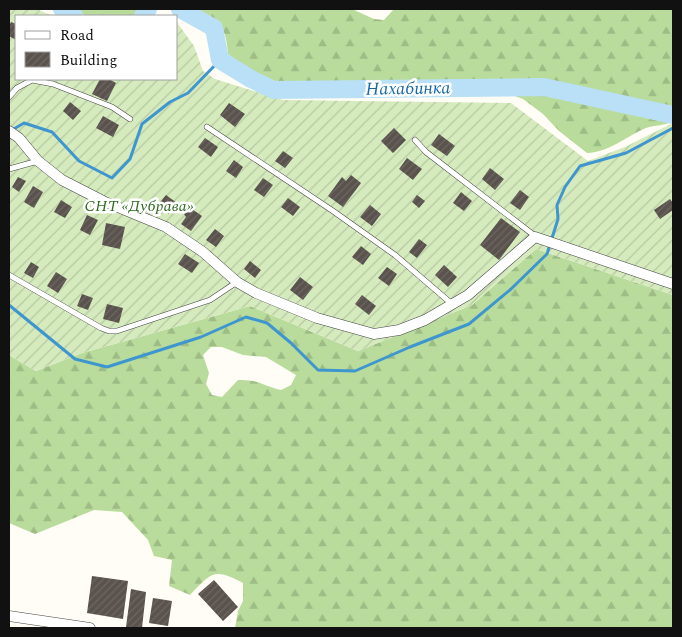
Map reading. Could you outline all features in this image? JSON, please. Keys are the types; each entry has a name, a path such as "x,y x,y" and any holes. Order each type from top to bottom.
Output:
{"street":[{"path":"9,131 19,138 38,161 62,180 103,201 166,227 203,252 237,282 256,293 317,318 374,334 400,330 425,320 453,304 468,295 540,239 673,284"},
{"path":"9,616 90,628"}],"lane":[{"path":"9,97 17,88 32,80 53,84 112,107 130,119"},
{"path":"207,128 333,211 395,255 453,304"},
{"path":"415,140 426,152 540,239"},
{"path":"9,169 38,161"},
{"path":"9,275 109,331 117,331 210,300 237,282"}],"green space":[{"name":"СНТ «Дубрава»","path":"9,9 37,9 50,15 15,15 15,80 178,80 178,24 194,46 203,71 215,79 283,100 511,103 588,161 625,147 673,123 673,295 536,249 472,305 358,351 250,306 82,353 36,371 9,355"},
{"path":"74,9 139,9 135,15 84,15"},
{"path":"194,9 352,9 374,19 384,20 394,9 673,9 673,121 646,128 603,150 587,153 523,99 479,83 388,83 294,87 265,82 228,54 226,37 220,25 210,16"},
{"path":"536,249 673,295 673,628 235,628 238,611 243,601 243,583 226,575 219,574 203,581 190,595 169,586 172,560 154,556 148,540 122,512 94,510 35,534 9,523 9,355 36,371 82,353 250,306 358,351 472,305","holes":["211,347 222,347 243,355 266,357 296,375 291,385 281,390 256,382 238,380 222,397 212,395 206,384 209,373 203,355"]}],"building":[{"path":"11,22 15,24 15,39 9,36"},
{"path":"99,80 111,80 116,83 107,101 92,94"},
{"path":"70,102 81,111 73,120 63,111"},
{"path":"229,103 245,114 235,127 220,115"},
{"path":"103,116 119,125 113,137 96,128"},
{"path":"394,128 406,140 393,153 381,141"},
{"path":"439,134 455,146 447,156 431,145"},
{"path":"205,138 218,147 211,157 198,147"},
{"path":"283,151 293,158 285,168 275,161"},
{"path":"407,158 422,169 413,180 399,169"},
{"path":"234,160 243,167 236,178 226,171"},
{"path":"490,168 504,179 495,190 482,179"},
{"path":"351,175 361,183 343,207 328,196 342,177 346,181"},
{"path":"18,177 26,181 19,192 12,187"},
{"path":"263,178 273,185 264,197 254,190"},
{"path":"33,186 43,192 34,208 24,202"},
{"path":"520,190 529,197 520,210 510,203"},
{"path":"461,192 472,201 464,211 453,203"},
{"path":"166,195 177,203 169,214 157,206"},
{"path":"417,195 425,201 419,208 412,202"},
{"path":"288,198 300,207 293,216 281,207"},
{"path":"670,199 673,203 673,210 660,219 654,210"},
{"path":"61,200 72,207 65,218 54,212"},
{"path":"370,205 381,214 372,226 360,217"},
{"path":"189,207 202,216 191,231 181,224 186,217 184,214"},
{"path":"87,215 98,220 90,235 80,230"},
{"path":"501,218 520,232 499,260 480,245"},
{"path":"106,223 125,227 120,249 102,245"},
{"path":"215,229 224,236 216,247 206,240"},
{"path":"419,239 427,245 417,258 409,252"},
{"path":"361,246 371,254 363,265 352,257"},
{"path":"185,254 199,263 192,273 178,264"},
{"path":"250,261 261,270 255,278 244,269"},
{"path":"31,262 39,267 33,278 24,273"},
{"path":"444,265 457,277 448,287 435,275"},
{"path":"387,267 397,274 389,286 378,278"},
{"path":"56,272 67,279 58,293 47,286"},
{"path":"300,277 313,287 303,300 290,290"},
{"path":"82,294 93,298 88,310 77,306"},
{"path":"362,295 376,306 369,315 355,304"},
{"path":"107,304 123,308 119,323 103,319"},
{"path":"92,576 128,581 123,619 87,613"},
{"path":"214,580 238,607 223,621 198,594"},
{"path":"131,589 146,592 142,628 126,627"},
{"path":"153,598 172,601 168,626 149,623"}],"waterway":[{"name":"Нахабинка","path":"62,9 72,15"},
{"name":"Нахабинка","path":"144,15 148,9"},
{"name":"Нахабинка","path":"180,9 214,28 220,60 251,79 274,90 544,87 673,115"},
{"path":"12,130 24,123 52,132 79,161 112,178 130,159 142,124 170,102 188,93 220,60"},
{"path":"9,305 75,359 107,367 201,337 246,317 267,323 291,343 318,370 355,371 469,324 511,289 547,254 558,219 557,205 565,187 580,166 626,153 673,128"}]}
